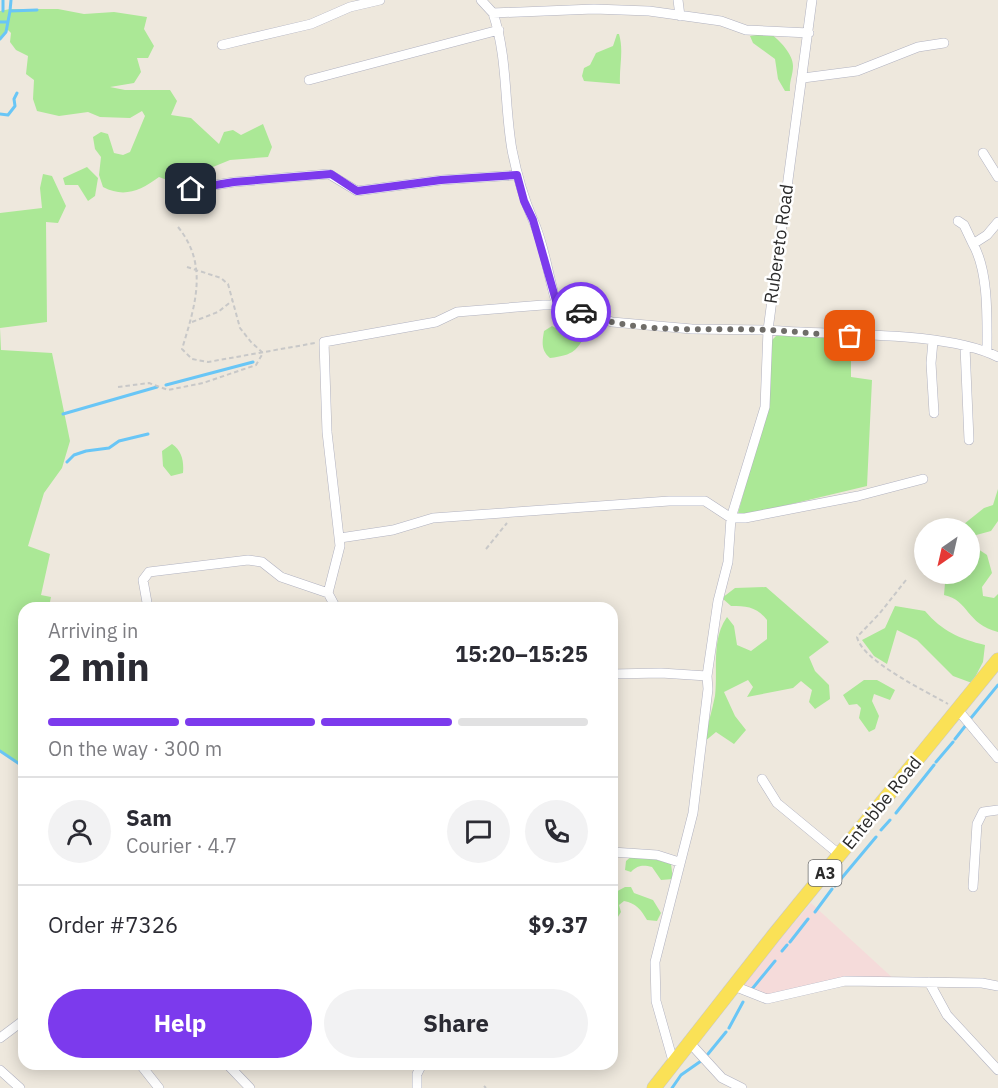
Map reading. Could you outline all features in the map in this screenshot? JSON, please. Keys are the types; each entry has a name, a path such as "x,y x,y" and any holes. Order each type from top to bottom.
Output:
{"main road":[{"name":"Entebbe Road","path":"654,1088 688,1042 998,660"}],"street":[{"path":"222,45 311,24 350,7 381,0"},
{"path":"481,0 493,13 503,44 512,147 517,175 524,201 533,220 557,304"},
{"path":"678,0 680,16"},
{"name":"Rubereto Road","path":"812,0 768,330 933,341 987,351 998,357"},
{"path":"493,13 594,9 721,21 746,30 809,33"},
{"path":"309,80 499,30"},
{"path":"802,78 857,71 918,47 944,43"},
{"path":"983,153 998,177"},
{"path":"176,191 234,182 331,174 357,191 441,180 517,175"},
{"path":"958,221 964,225 978,254 987,302 987,351"},
{"path":"973,244 987,236 998,222"},
{"path":"333,602 328,592 339,554 340,538 327,432 324,342 436,322 457,312 557,304 612,322 692,329 768,330 765,407 731,518 728,562 718,601 707,676 708,689 693,813 655,962 656,1001 673,1062"},
{"path":"933,341 931,363 934,412"},
{"path":"965,347 969,440"},
{"path":"340,538 393,530 432,518 669,501 705,501 731,518 745,518 858,496 923,478"},
{"path":"147,602 143,580 149,572 248,560 262,562 281,577 328,592"},
{"path":"618,674 661,672 707,676"},
{"path":"958,710 998,758"},
{"path":"762,779 777,803 840,855"},
{"path":"973,887 977,824 983,812 998,810"},
{"path":"618,852 646,854 679,862"},
{"path":"734,986 767,999 845,981 998,986"},
{"path":"928,982 946,1015 998,1070"},
{"path":"0,1038 18,1024"},
{"path":"688,1042 722,1078 742,1088"},
{"path":"0,1070 20,1088"},
{"path":"145,1070 159,1088"},
{"path":"233,1070 250,1088"},
{"path":"417,1088 419,1070"}],"path":[{"path":"178,227 195,252 199,271 192,307 192,322 182,349 192,359 208,362 324,342"},
{"path":"187,267 221,278 228,284 240,328 263,353"},
{"path":"192,322 218,312 233,300"},
{"path":"118,387 149,383 168,390 203,384 249,370 256,366 263,353"},
{"path":"486,549 515,511"},
{"path":"906,580 857,637 858,641 868,654 958,710"}],"shaded area":[{"path":"811,903 896,981 841,978 771,995 754,991 742,984"}],"green space":[{"path":"58,9 84,14 114,12 147,17 144,29 154,46 148,58 137,58 141,72 134,83 110,87 125,90 170,90 177,101 171,115 191,118 219,144 224,132 233,130 241,135 263,124 272,147 268,157 230,160 208,169 207,177 170,181 159,177 132,191 118,192 103,187 99,175 101,157 95,149 93,137 101,132 108,134 114,153 123,155 130,152 145,116 142,111 130,118 100,117 88,112 59,116 37,111 33,99 34,80 26,74 28,56 16,50 10,42 11,33 7,29 0,39 0,11"},
{"path":"770,33 791,57 793,69 790,91 785,91 778,79 775,59 753,43 750,36"},
{"path":"619,34 621,47 620,84 584,81 582,76 584,68 590,65 596,53 613,46"},
{"path":"87,167 98,178 95,196 88,201 78,185 65,185 63,178"},
{"path":"43,174 52,176 66,206 58,223 46,222 47,322 0,328 0,213 42,208 40,188"},
{"path":"580,321 585,322 588,330 581,343 570,353 550,358 543,346 544,331 552,326 561,331"},
{"path":"0,328 1,350 52,353 70,441 62,468 44,493 28,546 50,554 41,595 51,597 50,602 18,602 18,763 0,751"},
{"path":"777,335 851,339 851,377 872,380 867,486 737,517 767,406 772,340"},
{"path":"172,444 183,460 183,473 171,476 163,466 162,451"},
{"path":"998,489 998,521 991,531 980,534 980,518 972,518 984,508 993,505"},
{"path":"980,550 987,555 992,573 982,587 983,596 994,598 998,594 998,632 980,624 958,602 944,595 945,584 980,584"},
{"path":"766,587 829,642 809,657 815,671 829,685 830,699 815,709 809,702 812,690 801,681 793,688 747,697 753,687 748,680 724,692 735,716 746,730 734,744 716,732 704,742 715,696 717,645 727,617 734,626 737,645 751,651 767,639 767,620 759,612 742,606 731,606 722,598 735,588"},
{"path":"895,606 925,611 938,624 952,633 985,645 983,662 972,683 953,676 917,640 897,630 887,664 874,656 862,640 885,628"},
{"path":"864,680 877,680 895,690 890,700 874,694 872,701 879,716 875,729 869,732 859,718 861,708 857,704 849,705 843,695"},
{"path":"633,855 641,855 671,864 673,879 661,880 649,866 638,867 631,872 625,870 626,861"},
{"path":"631,887 634,893 653,900 661,913 657,921 647,920 632,903 624,901 619,905 621,912 618,917 618,891"}],"waterway":[{"path":"3,0 3,11"},
{"path":"11,0 10,11 37,10"},
{"path":"0,39 6,32 10,11"},
{"path":"0,22 8,22"},
{"path":"0,114 8,115 15,106 14,99 17,93"},
{"path":"166,385 253,362"},
{"path":"63,414 157,387"},
{"path":"67,462 74,455 109,448 119,441 148,434"},
{"path":"971,718 998,685"},
{"path":"955,739 966,725"},
{"path":"936,762 953,742"},
{"path":"0,751 18,763"},
{"path":"896,813 934,765"},
{"path":"881,830 890,820"},
{"path":"835,886 876,837"},
{"path":"815,912 832,889"},
{"path":"790,942 808,919"},
{"path":"782,951 787,945"},
{"path":"752,989 775,961"},
{"path":"729,1028 743,1002"},
{"path":"708,1054 726,1032"},
{"path":"672,1088 681,1075 701,1061"}],"way so far":[{"path":"581,312 612,322 692,329 768,330 850,336"}],"route":[{"path":"191,189 234,182 331,174 357,191 464,177 517,175 524,201 533,220 557,304 581,312"}]}
